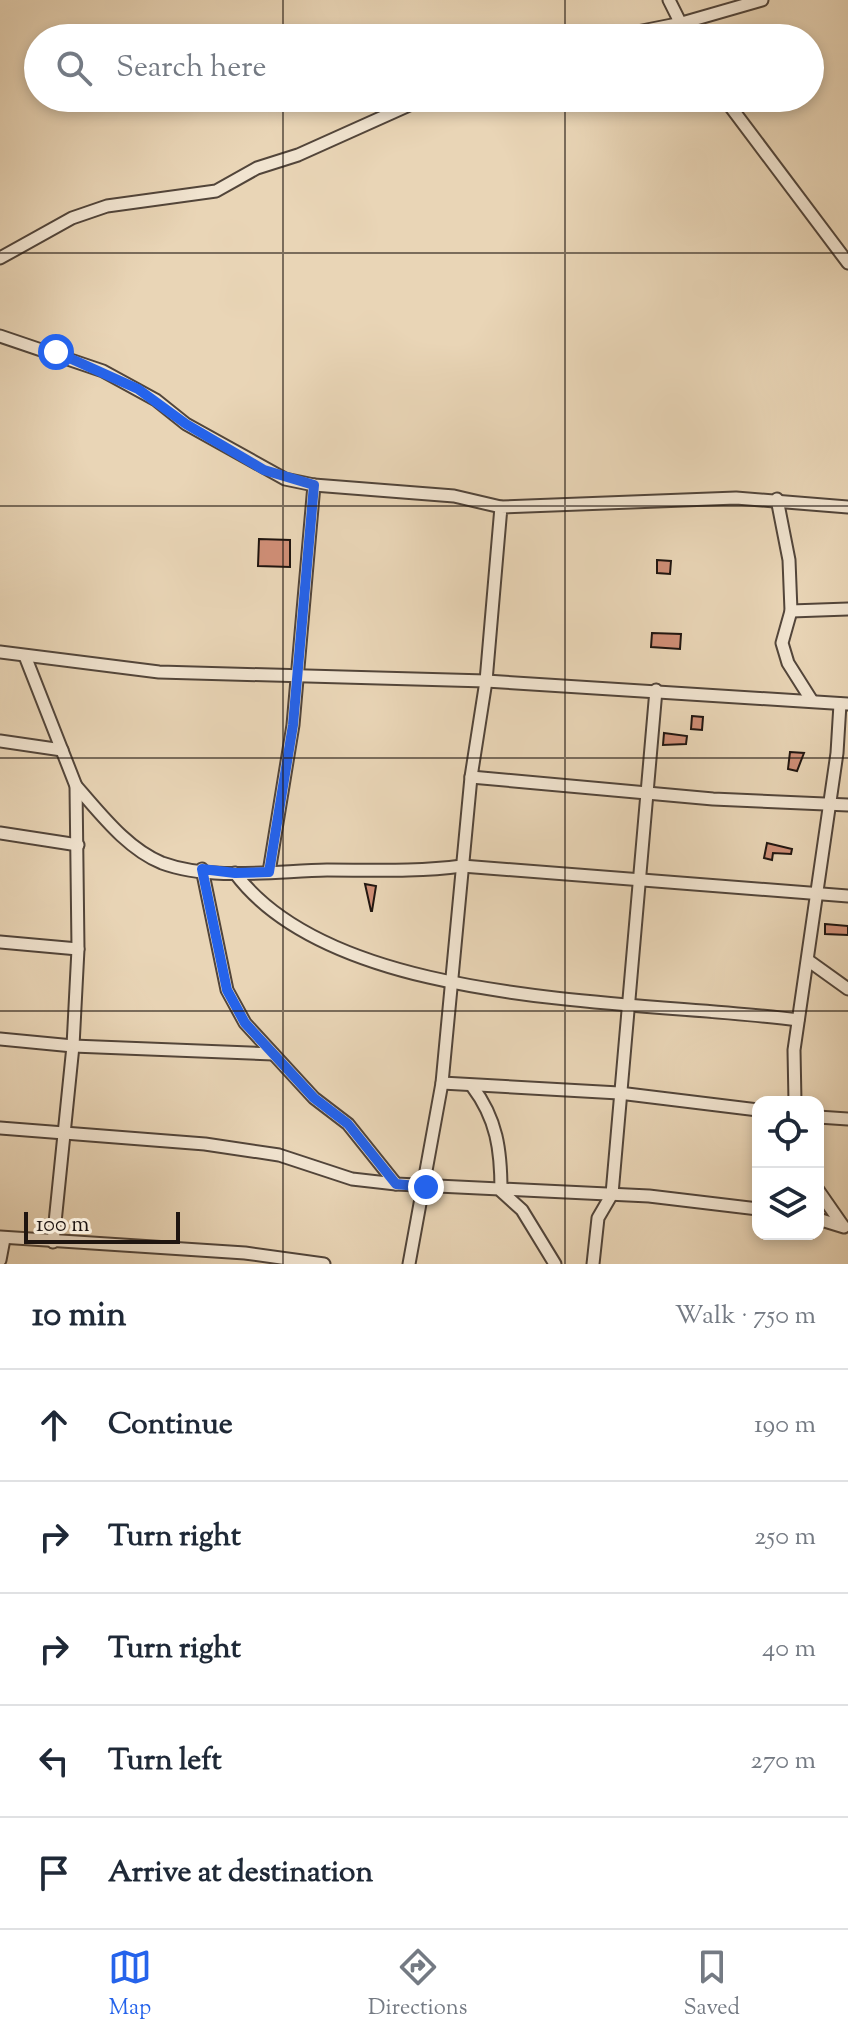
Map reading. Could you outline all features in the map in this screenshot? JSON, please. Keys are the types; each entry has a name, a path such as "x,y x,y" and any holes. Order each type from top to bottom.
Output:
{"street":[{"path":"669,0 682,23"},
{"path":"677,24 762,0"},
{"path":"0,258 72,218 107,206 216,191 257,168 298,155 394,112"},
{"path":"735,112 848,263"},
{"path":"0,336 103,371 156,400 186,424 264,470 314,485 398,489 454,496 501,507 630,499 777,499 848,507"},
{"path":"269,872 293,725 314,485"},
{"path":"777,499 786,531 791,611 782,643 788,663 812,701"},
{"path":"409,1264 426,1187 442,1083 454,982 471,777 486,681 501,507"},
{"path":"791,611 848,609"},
{"path":"0,651 159,672 486,681 844,704 814,893 809,961 798,1020 795,1096"},
{"path":"25,656 76,786 78,949 73,1046 53,1242"},
{"path":"593,1264 598,1218 612,1194 619,1093 631,1004 638,877 656,690"},
{"path":"0,741 62,750"},
{"path":"471,777 713,799 848,805"},
{"path":"76,786 116,831 162,863 202,869 235,873 398,871 462,866 638,877 848,896"},
{"path":"0,833 78,845"},
{"path":"202,869 227,990 245,1023 314,1098 348,1124 396,1184"},
{"path":"235,873 245,887 299,931 347,953 454,982 631,1004 798,1020"},
{"path":"0,942 78,949"},
{"path":"809,961 848,989"},
{"path":"0,1039 73,1046 273,1054"},
{"path":"442,1083 619,1093 752,1109"},
{"path":"472,1086 494,1122 501,1153 501,1191 522,1210 555,1264"},
{"path":"824,1117 848,1119"},
{"path":"0,1128 234,1148 279,1155 352,1179 396,1184 612,1194 752,1208"},
{"path":"824,1198 845,1227"},
{"path":"824,1221 845,1227"},
{"path":"0,1260 2,1238 245,1253 324,1264"}],"building":[{"path":"259,539 290,540 290,567 258,566"},
{"path":"657,560 671,561 670,574 657,573"},
{"path":"652,633 681,634 680,649 651,647"},
{"path":"692,716 703,717 702,730 691,729"},
{"path":"664,733 687,736 686,744 663,745"},
{"path":"790,752 804,753 797,771 788,769"},
{"path":"767,843 792,849 791,854 773,853 772,860 764,858"},
{"path":"365,884 376,886 372,911 371,911"},
{"path":"825,924 848,926 848,935 825,934"}],"route":[{"path":"56,352 138,389 186,424 264,470 285,479 314,485 313,532 306,558 304,626 293,725 285,759 269,872 235,873 202,869 227,990 245,1023 314,1098 348,1124 396,1184 426,1187"}]}
